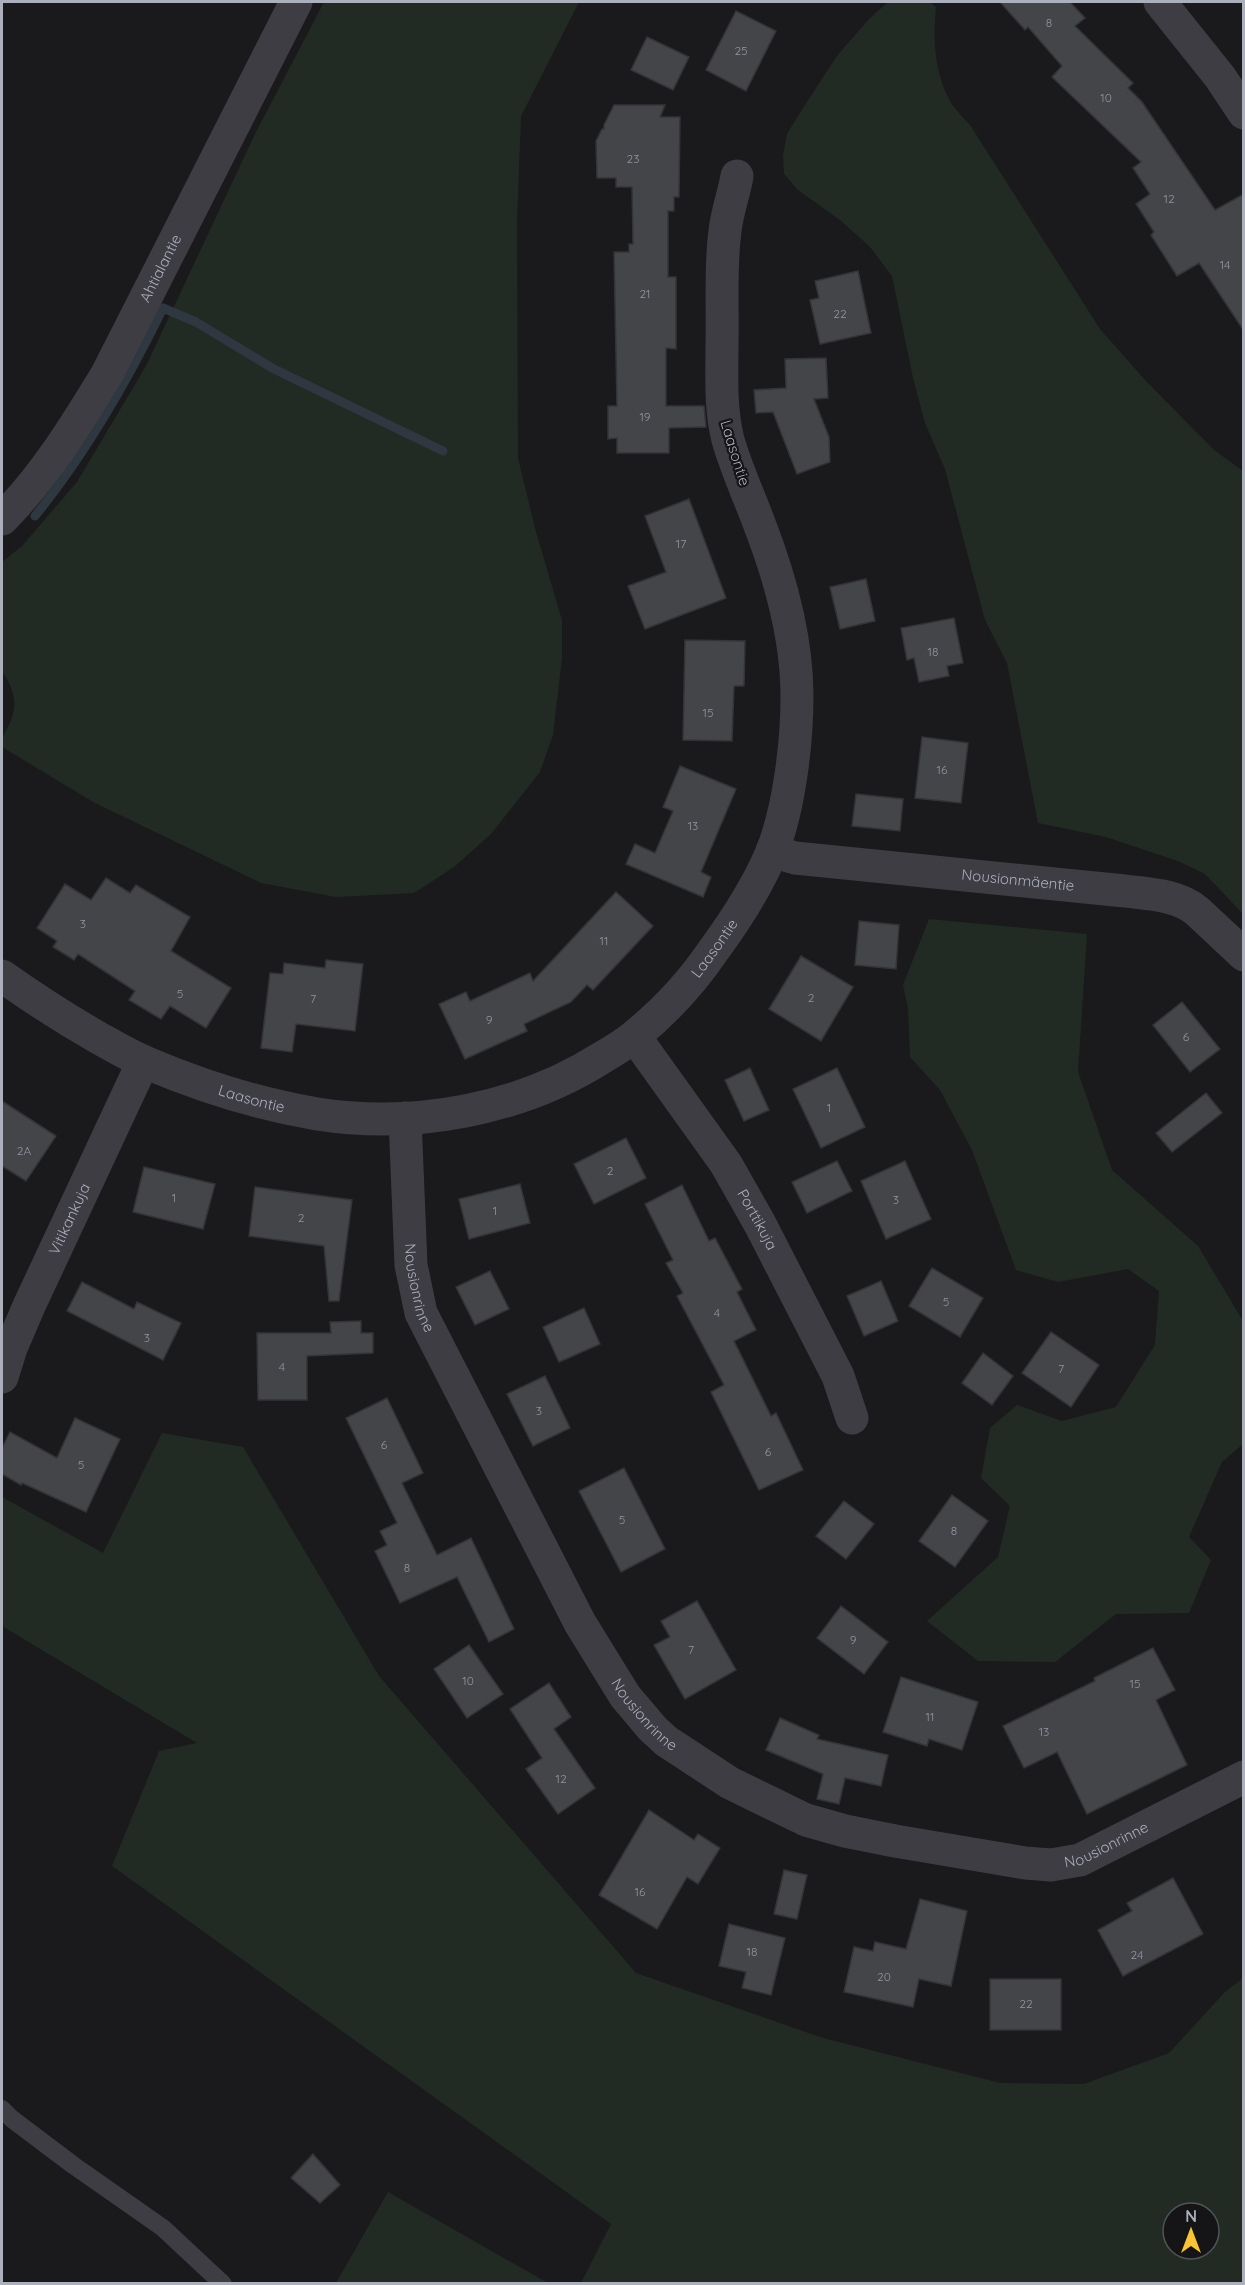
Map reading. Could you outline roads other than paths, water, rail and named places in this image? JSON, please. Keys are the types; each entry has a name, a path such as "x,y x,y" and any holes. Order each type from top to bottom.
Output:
{"street":[{"name":"Ahtialantie","path":"2,519 27,491 71,433 106,374 297,2"},
{"path":"1160,2 1220,77 1244,113"},
{"name":"Laasontie","path":"2,976 63,1017 143,1062 263,1104 321,1114 405,1118 490,1106 524,1096 580,1072 635,1037 684,989 741,911 772,852 789,788 795,738 797,694 795,660 783,598 764,536 729,443 722,407 724,245 728,214 732,205 737,176"},
{"name":"Nousionmäentie","path":"772,852 795,858 1125,891 1179,900 1189,904 1244,955"},
{"name":"Porttikuja","path":"635,1037 726,1164 755,1214 838,1376 852,1418"},
{"name":"Vitikankuja","path":"2,1377 11,1348 29,1306 143,1062"},
{"name":"Nousionrinne","path":"405,1118 411,1265 421,1314 580,1623 626,1696 652,1728 666,1741 730,1783 806,1820 895,1841 1025,1863 1051,1865 1080,1860 1243,1778"}],"lane":[{"path":"2,2109 73,2165 163,2228 223,2283"}],"waterway":[{"path":"35,516 89,442 135,363 163,308 196,322 274,369 443,451"}]}
